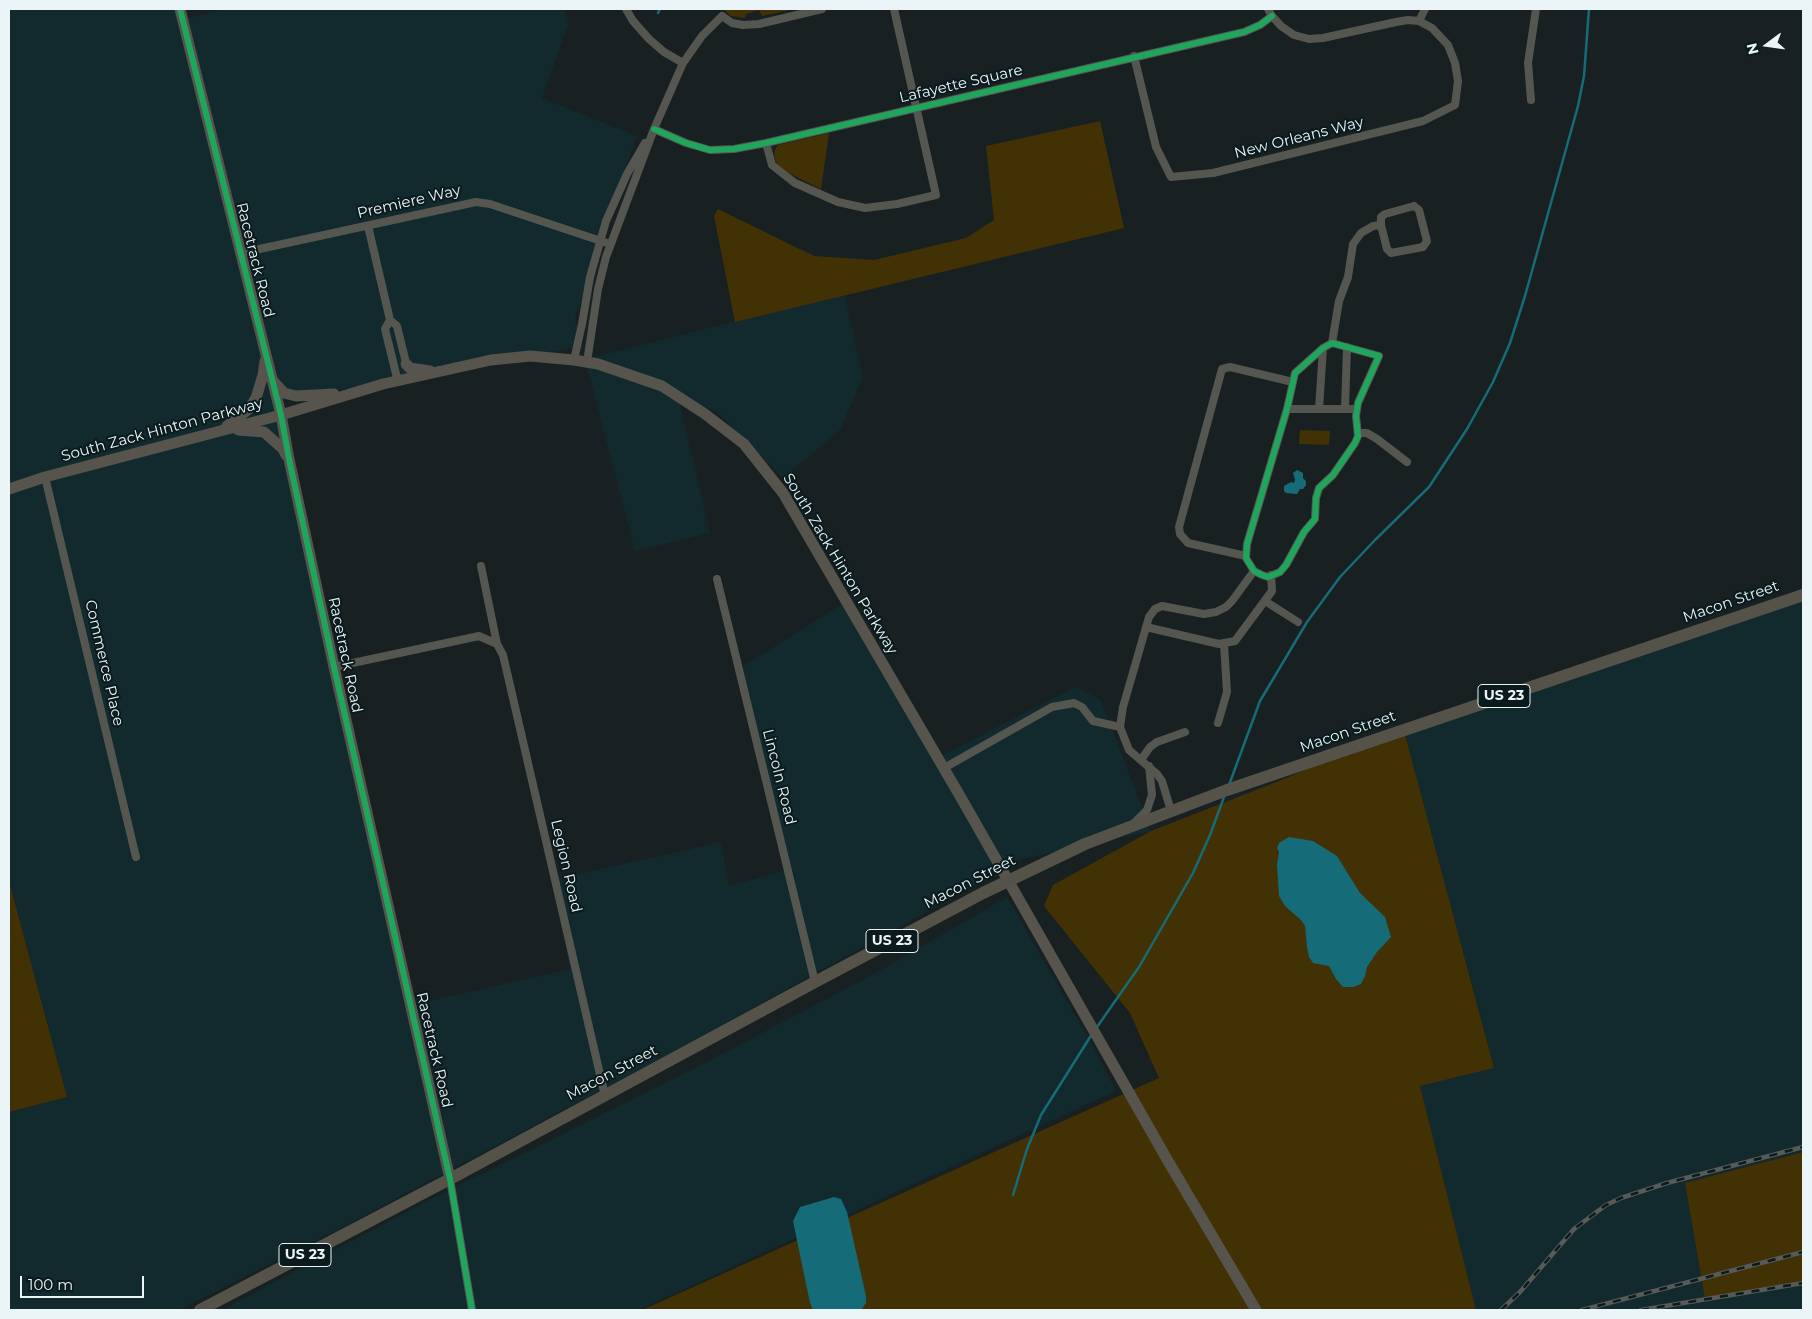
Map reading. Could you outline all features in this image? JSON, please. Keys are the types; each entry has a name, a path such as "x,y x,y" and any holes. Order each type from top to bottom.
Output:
{"main road":[{"name":"Racetrack Road","path":"180,9 281,415 334,667 450,1179"},
{"path":"221,430 237,419 256,398 264,374 266,355"},
{"name":"South Zack Hinton Parkway","path":"9,489 45,477 281,415 354,393 491,360 530,356 587,362 662,386 705,414 744,444 783,493 944,768 1168,1161 1256,1310"},
{"path":"406,364 410,368 422,371 439,372"},
{"path":"272,380 284,393 296,396 354,393"},
{"path":"221,430 264,432 283,448 289,459"},
{"name":"Macon Street","path":"200,1310 450,1179 815,982 1008,881 1085,844 1237,786 1803,595"}],"street":[{"path":"626,9 633,21 649,39 664,52 683,63"},
{"path":"587,362 598,289 610,244 654,129 683,63 720,12 732,23 743,25 759,24 822,9"},
{"path":"766,143 772,165 795,183 838,202 865,208 936,196 894,9"},
{"path":"1270,12 1281,26 1294,35 1309,39 1323,38 1402,21 1419,21 1424,9"},
{"path":"1531,100 1528,63 1536,9"},
{"name":"Lafayette Square","path":"654,129 686,143 710,150 734,149 766,143 1134,56 1244,32 1260,26 1270,12"},
{"name":"New Orleans Way","path":"1134,56 1156,147 1171,177 1213,173 1422,121 1456,105 1458,81 1455,63 1448,45 1432,28 1419,21"},
{"path":"574,360 590,276 606,221 627,174 654,129"},
{"name":"Premiere Way","path":"241,253 476,202 490,204 610,244"},
{"path":"1414,206 1419,210 1427,241 1423,247 1391,253 1387,249 1381,226 1381,217 1385,214 1414,206"},
{"path":"368,226 390,320 397,326 409,379"},
{"path":"1332,343 1339,301 1348,277 1353,244 1361,233 1373,226 1381,226"},
{"path":"390,320 385,328 398,382"},
{"path":"1332,343 1379,356 1357,409 1358,433 1355,443 1333,475 1319,488 1316,498 1315,519 1304,532 1286,565 1280,572 1268,577 1262,576 1249,565 1246,556 1247,544 1287,409 1295,373 1323,348 1332,343"},
{"path":"1345,409 1347,347"},
{"path":"1319,409 1323,348"},
{"path":"1246,556 1188,542 1180,534 1179,527 1222,369 1230,366 1293,382"},
{"path":"1287,409 1357,409"},
{"path":"1358,433 1368,434 1377,439 1407,462"},
{"name":"Commerce Place","path":"45,477 136,857"},
{"name":"Legion Road","path":"481,566 497,644 503,655 604,1096"},
{"path":"1170,811 1162,781 1149,766 1129,750 1120,727 1123,707 1149,617 1155,609 1162,606 1204,614 1216,612 1226,607 1232,601 1254,571"},
{"path":"1146,627 1224,644 1235,641 1272,591 1271,575"},
{"name":"Lincoln Road","path":"717,579 815,982"},
{"path":"1265,601 1298,622"},
{"path":"334,667 479,636 497,644"},
{"path":"1218,723 1227,692 1224,644"},
{"path":"944,768 1052,707 1074,702 1082,707 1093,721 1120,727"},
{"path":"1141,760 1150,747 1186,732"},
{"path":"1131,825 1147,810 1150,803 1152,786 1149,766"},
{"name":"Racetrack Road","path":"450,1179 472,1310"}],"shaded area":[{"path":"9,9 186,9 188,18 224,9 564,9 568,25 542,98 637,136 575,318 582,346 275,402 411,1005 570,969 552,880 721,842 729,886 790,869 742,667 850,599 937,758 1075,687 1101,700 1151,831 1022,859 684,1046 341,1228 179,1310 9,1310 9,1112 67,1097 9,881"},
{"path":"723,9 794,9 762,16 759,10 746,14 745,18 731,16"},
{"path":"1100,121 1124,228 735,322 714,216 718,209 814,256 874,260 966,238 994,220 986,146"},
{"path":"829,133 821,189 784,171 777,164 774,156 778,145"},
{"path":"844,294 863,377 840,430 783,478 716,411 678,396 710,533 635,551 585,359"},
{"path":"1300,430 1330,431 1329,445 1299,444"},
{"path":"1803,595 1803,1152 1685,1183 1705,1298 1803,1285 1803,1310 1476,1310 1420,1086 1494,1067 1403,727"},
{"path":"1403,727 1494,1068 1420,1086 1476,1310 642,1310 1159,1078 1130,1013 1044,906 1053,885 1151,831 1284,779"},
{"path":"9,881 67,1097 9,1112"},
{"path":"1007,897 1094,1048 1116,1091 639,1310 222,1310 429,1200 703,1064 872,975"},
{"path":"1803,1152 1803,1285 1705,1299 1685,1183"}],"water":[{"path":"1297,470 1303,473 1306,485 1297,494 1286,493 1284,486 1291,482 1294,483 1293,473"},
{"path":"1289,837 1313,841 1337,856 1360,893 1385,917 1391,937 1377,952 1367,967 1361,984 1353,987 1343,987 1329,966 1313,963 1309,957 1305,926 1285,906 1279,896 1277,865 1279,852 1277,848 1279,843"},
{"path":"834,1197 841,1199 847,1212 866,1296 866,1303 861,1310 813,1310 810,1303 793,1221 800,1207"}],"waterway":[{"path":"658,13 660,9"},
{"path":"1229,785 1260,701 1307,622 1340,577 1429,487 1467,429 1493,382 1510,343 1525,296 1578,106 1584,76 1589,9"},
{"path":"1097,1027 1139,967 1193,873 1224,797"},
{"path":"1013,1195 1027,1149 1041,1115 1092,1034"}],"railway":[{"path":"1501,1310 1520,1292 1574,1229 1606,1205 1667,1183 1803,1147"},
{"path":"1582,1310 1803,1252"},
{"path":"1641,1310 1803,1283"}],"cycle path":[{"path":"180,9 281,415 334,667 450,1179 472,1310"},
{"path":"654,129 686,143 710,150 734,149 1244,32 1260,25 1272,16"},
{"path":"1332,343 1379,356 1358,403 1356,416 1358,436 1333,475 1319,488 1316,498 1315,519 1304,532 1286,565 1280,572 1268,577 1254,571 1246,558 1247,544 1287,409 1295,373 1323,348 1332,343"}]}
